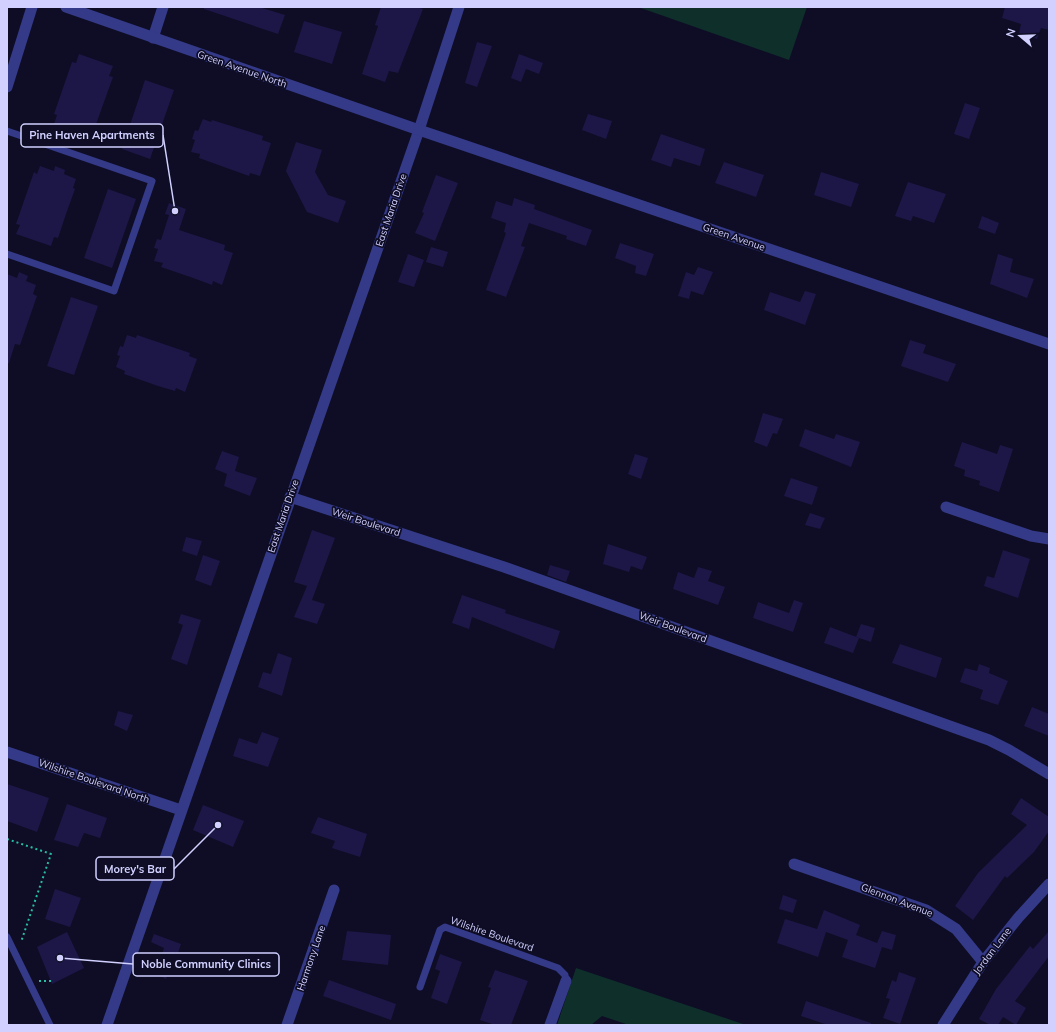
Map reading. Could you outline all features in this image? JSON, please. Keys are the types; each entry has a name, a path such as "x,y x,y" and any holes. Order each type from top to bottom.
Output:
{"street":[{"path":"7,87 32,7"},
{"name":"Green Avenue North","path":"66,7 419,130"},
{"path":"153,38 163,7"},
{"name":"East Maria Drive","path":"107,1025 419,130 460,7"},
{"name":"Green Avenue","path":"419,130 1049,344"},
{"name":"Weir Boulevard","path":"290,497 504,567 981,737 1009,750 1049,774"},
{"path":"946,507 1031,536 1049,539"},
{"name":"Wilshire Boulevard North","path":"7,752 181,810"},
{"name":"Glennon Avenue","path":"794,864 936,915 956,928 982,962"},
{"name":"Jordan Lane","path":"943,1025 982,962 1018,918 1049,884"},
{"name":"Harmony Lane","path":"287,1025 334,890"},
{"path":"550,1025 566,981"}],"lane":[{"path":"7,131 152,182 114,290 7,254"},
{"name":"Wilshire Boulevard","path":"420,988 440,930 445,927 558,968 564,975 566,981"},
{"path":"7,937 50,1025"}],"path":[{"path":"7,839 51,854 21,941 24,948"},
{"path":"36,974 42,987"},
{"path":"39,981 51,981"}],"green space":[{"path":"638,7 807,7 789,60"},
{"path":"576,968 746,1025 629,1025 602,1016 591,1025 557,1025"}],"building":[{"path":"204,7 259,7 285,15 278,34 204,9"},
{"path":"381,7 416,7 423,9 398,73 389,71 385,82 362,74 378,26 375,25"},
{"path":"1005,7 1049,7 1049,30 1041,28 1037,39 1019,33 1021,24 1002,18"},
{"path":"304,21 342,32 332,64 294,52"},
{"path":"477,42 492,46 477,87 465,83"},
{"path":"79,54 113,66 109,76 113,77 95,127 91,126 88,135 79,132 77,138 66,134 68,128 54,124 57,115 54,114 72,62 76,63"},
{"path":"519,54 543,63 539,74 526,69 521,82 511,78"},
{"path":"145,80 174,90 150,159 122,149"},
{"path":"965,103 980,108 969,139 954,134"},
{"path":"588,114 612,121 606,139 582,130"},
{"path":"203,119 211,122 212,120 263,136 262,140 271,143 260,176 250,173 249,176 199,158 200,154 191,152 195,140 192,139 195,130 198,131"},
{"path":"661,134 705,149 700,166 674,158 671,167 651,160"},
{"path":"296,142 322,150 315,172 328,195 346,201 338,223 307,212 286,171"},
{"path":"724,162 764,175 756,197 715,183"},
{"path":"40,166 54,171 55,166 65,170 64,174 76,179 73,188 75,189 58,238 54,237 51,246 16,234 20,225 16,224 34,172 37,174"},
{"path":"821,172 859,184 851,207 814,195"},
{"path":"436,175 458,183 435,241 415,233 424,213 422,212"},
{"path":"908,182 946,194 934,223 913,216 911,221 895,216"},
{"path":"108,189 136,199 112,268 84,258"},
{"path":"514,198 535,205 534,209 592,230 586,246 566,239 567,236 529,223 521,246 525,247 506,297 486,290 506,233 504,232 506,223 491,218 496,201 512,206"},
{"path":"169,203 186,209 179,230 225,245 224,250 233,253 222,285 213,281 212,285 161,267 163,263 154,261 158,249 154,248 157,239 161,240 169,215 165,214"},
{"path":"982,216 999,223 995,234 978,228"},
{"path":"620,243 654,254 646,276 635,273 636,266 615,258"},
{"path":"431,247 448,252 443,267 426,262"},
{"path":"408,254 424,260 414,287 398,282"},
{"path":"998,254 1013,259 1010,272 1034,279 1027,298 990,284"},
{"path":"698,267 713,272 703,295 691,291 689,299 678,296 686,272 694,275"},
{"path":"19,272 28,276 26,281 36,285 33,294 37,296 20,345 15,344 9,363 7,363 7,274 17,278"},
{"path":"805,291 816,294 805,325 764,310 770,292 800,302"},
{"path":"71,297 98,306 74,375 47,366"},
{"path":"127,335 136,338 137,335 190,353 189,356 197,359 185,392 176,388 175,391 158,386 124,374 125,371 116,367 120,356 117,355 120,346 123,347"},
{"path":"910,340 926,345 923,353 956,364 948,382 901,366"},
{"path":"763,413 783,419 777,434 773,433 767,447 754,442"},
{"path":"805,429 834,439 836,434 860,442 851,467 799,446"},
{"path":"962,442 997,454 1000,445 1013,449 999,492 979,485 980,481 964,476 965,470 954,466"},
{"path":"222,451 239,457 235,471 257,478 250,496 224,486 227,474 215,469"},
{"path":"635,454 648,458 641,479 628,474"},
{"path":"791,478 818,487 812,505 784,496"},
{"path":"810,513 825,518 820,529 805,525"},
{"path":"312,530 335,538 312,600 325,604 317,624 294,617 307,586 294,582"},
{"path":"186,537 202,541 197,556 182,551"},
{"path":"608,544 647,557 642,570 631,566 629,572 603,564"},
{"path":"1003,550 1030,559 1018,598 984,586 987,576 994,578"},
{"path":"203,555 220,561 211,586 195,580"},
{"path":"550,565 570,571 566,582 547,575"},
{"path":"698,567 712,571 708,581 725,587 718,605 673,589 678,572 694,578"},
{"path":"462,595 506,610 505,613 560,631 554,649 472,617 469,629 452,623"},
{"path":"794,600 803,603 793,632 753,618 758,602 789,613"},
{"path":"181,614 201,620 187,665 171,659 183,625 178,623"},
{"path":"861,624 875,628 871,642 856,637"},
{"path":"830,627 859,638 853,653 824,643"},
{"path":"900,644 942,658 936,678 892,663"},
{"path":"278,653 292,658 282,696 258,687 263,672 271,674"},
{"path":"979,664 990,668 989,673 1008,681 998,705 980,699 983,690 960,682 965,668 977,671"},
{"path":"1032,707 1049,714 1049,736 1024,726"},
{"path":"118,711 133,715 127,731 114,725"},
{"path":"262,732 279,738 268,767 233,756 239,738 257,744"},
{"path":"7,784 49,798 37,832 7,821"},
{"path":"1021,798 1049,817 1049,831 1034,852 1007,878 1005,876 973,920 955,906 978,873 1027,825 1011,814"},
{"path":"67,804 107,818 100,838 84,833 78,847 54,840"},
{"path":"203,805 244,821 233,847 193,830"},
{"path":"318,817 367,834 360,857 332,848 335,841 311,833"},
{"path":"55,889 81,898 70,927 45,919"},
{"path":"783,895 797,900 793,913 779,909"},
{"path":"824,910 860,925 856,935 877,943 882,931 896,935 892,950 882,947 875,968 842,957 848,940 826,932 818,957 777,943 785,919 817,929"},
{"path":"347,931 391,935 388,965 342,960"},
{"path":"1049,931 1049,956 1015,1001 1026,1008 1016,1025 1003,1017 998,1025 990,1025 979,1019 996,989 1030,946 1033,949"},
{"path":"67,932 84,968 52,984 37,947"},
{"path":"154,934 181,944 178,953 175,952 166,979 156,974 164,948 151,942"},
{"path":"440,954 462,962 447,1004 431,998 440,971 435,969"},
{"path":"495,970 528,981 511,1025 495,1025 480,1020 491,988 488,987"},
{"path":"899,972 916,978 900,1024 883,1018 890,999 886,998 892,980 896,982"},
{"path":"329,980 396,1004 391,1020 323,996"},
{"path":"806,1001 871,1023 871,1025 828,1025 801,1016"}],"place":[{"name":"Pine Haven Apartments","path":"175,211"},
{"name":"Morey's Bar","path":"218,825"},
{"name":"Noble Community Clinics","path":"60,958"}]}
